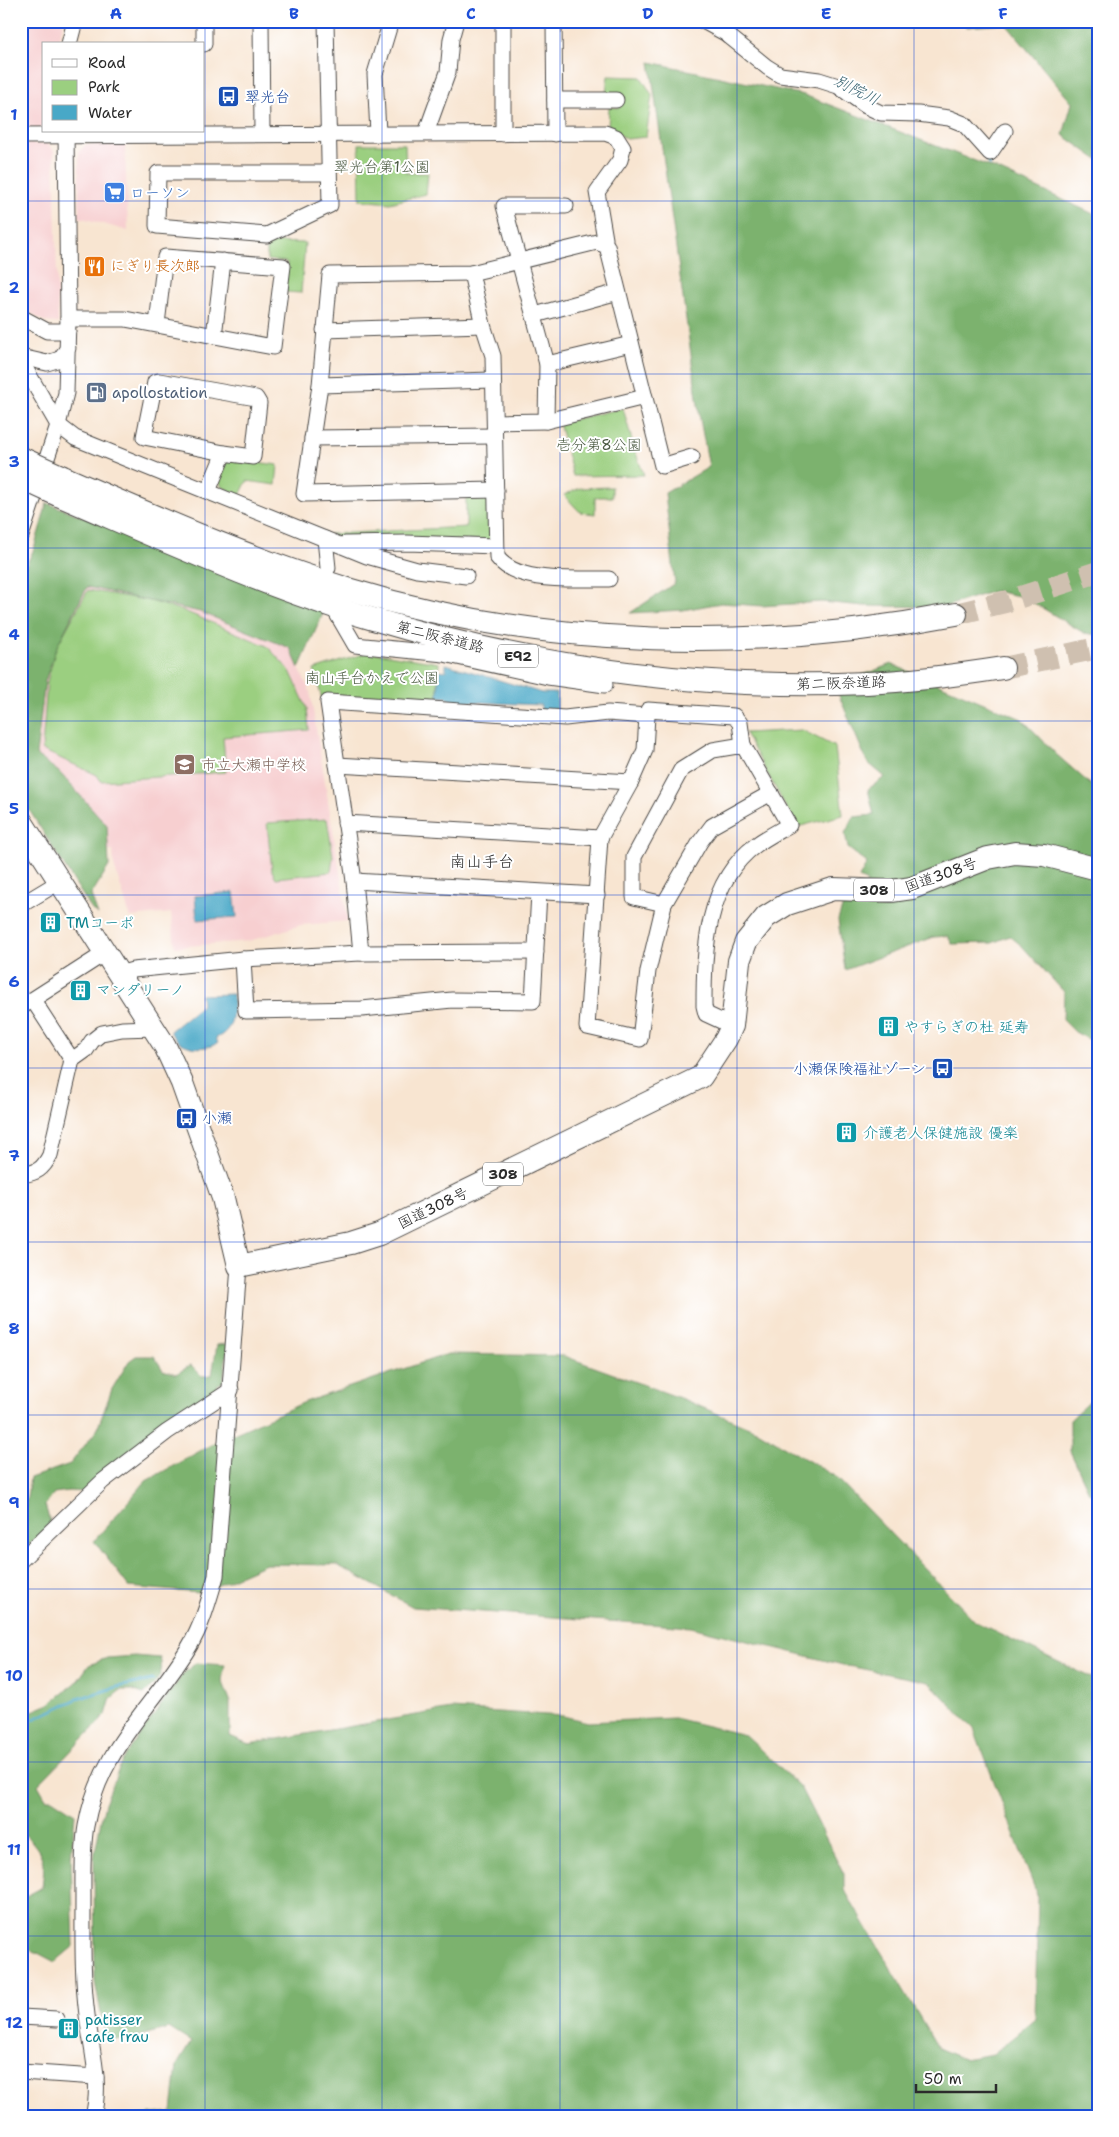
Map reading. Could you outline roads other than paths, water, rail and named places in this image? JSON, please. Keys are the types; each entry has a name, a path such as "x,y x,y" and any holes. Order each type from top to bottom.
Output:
{"highway":[{"name":"第二阪奈道路","path":"21,458 60,486 261,580 361,616 448,641 534,659 649,677 718,682 868,683 942,677 1004,668"},
{"name":"第二阪奈道路","path":"21,478 60,486 186,531 270,564 353,591 429,609 502,623 578,633 654,638 736,639 836,632 912,623 956,614"},
{"path":"21,821 165,1046 182,1084 223,1198 240,1266"},
{"name":"国道308号","path":"240,1266 351,1243 378,1234 680,1089 701,1077 726,1039 732,1026 738,968 746,942 766,917 793,901 833,889 891,890 912,888 988,858 1015,853 1044,855 1098,869"}],"street":[{"path":"70,42 75,21"},
{"path":"204,21 204,42"},
{"path":"261,21 262,134"},
{"path":"326,21 330,205 267,236 157,226 158,173 329,173"},
{"path":"378,132 376,74 390,21"},
{"path":"426,133 448,72 451,39 456,21"},
{"path":"503,134 504,21"},
{"path":"554,21 555,134"},
{"path":"703,21 725,33 767,67 780,75 819,80 838,86 866,106 881,113 918,114 949,118 964,124 990,153 1005,130"},
{"path":"555,100 616,100"},
{"path":"21,136 66,133 605,133 616,137 623,148 620,160 597,192 605,239 602,244"},
{"path":"21,536 25,510 58,425 66,394 68,325 66,133"},
{"path":"546,421 547,364 504,206 566,206"},
{"path":"496,490 304,494 320,385 330,275 471,273 597,242 607,246 662,466 692,457"},
{"path":"21,317 47,331 68,325 125,318 273,347 283,266 165,257 157,324"},
{"path":"214,336 222,261"},
{"path":"471,273 483,325 493,356 497,557 503,566 515,572 533,577 609,579"},
{"path":"535,315 618,292"},
{"path":"324,330 483,325"},
{"path":"547,364 631,344"},
{"path":"21,357 47,363 60,359 68,348"},
{"path":"21,361 58,425 75,438 367,556 417,570 466,576"},
{"path":"159,380 256,398 259,403 253,457 224,453 144,437 155,382 159,380"},
{"path":"320,385 493,380"},
{"path":"312,438 495,428 546,421 645,397"},
{"path":"208,491 224,453"},
{"path":"331,542 496,546"},
{"path":"328,568 331,542"},
{"path":"337,614 355,645 444,654 548,677 605,685"},
{"path":"361,953 354,881 328,702 564,718 608,713 647,716"},
{"path":"732,1026 706,1014 704,1006 706,950 710,916 725,880 734,867 756,845 789,825 771,793 743,744 740,723 734,716 648,710 645,750 600,838 587,1027 640,1040 648,971 664,904 700,842 712,826 771,793"},
{"path":"664,904 634,897 634,857 682,770 713,750 743,744"},
{"path":"337,765 630,782"},
{"path":"345,824 600,838"},
{"path":"354,881 597,895"},
{"path":"21,905 59,882"},
{"path":"244,959 246,1012 362,1009 452,1000 533,1001 539,893"},
{"path":"72,1060 27,1003 105,952"},
{"path":"119,974 244,959 361,953 536,952"},
{"path":"21,1175 32,1174 42,1169 50,1155 72,1060 86,1050 92,1041 102,1033 122,1029 153,1028"},
{"path":"93,2116 97,2101 96,2076 83,1965 83,1851 86,1825 99,1782 112,1752 190,1646 204,1615 216,1576 240,1266"},
{"path":"21,1560 104,1481 167,1432 231,1390"},
{"path":"21,2017 57,2019"},
{"path":"21,2072 96,2076"}],"water":[{"path":"446,664 542,693 557,693 557,711 541,711 541,705 451,701 446,697 438,697 439,670 446,671"},
{"path":"234,892 237,917 197,920 195,896"},
{"path":"233,994 232,1020 227,1030 216,1038 218,1043 212,1046 191,1047 184,1045 170,1031 202,1005 201,995"}],"waterway":[{"name":"別院川","path":"682,21 699,25"},
{"name":"別院川","path":"985,157 990,164"},
{"path":"21,1725 77,1699 117,1687 153,1680"}],"tunnel":[{"path":"956,614 1005,602 1098,572"},
{"path":"1003,668 1098,648"}],"place":[{"name":"翠光台","path":"229,97"},
{"name":"ローソン","path":"114,193"},
{"name":"にぎり長次郎","path":"94,266"},
{"name":"apollostation","path":"96,393"},
{"name":"市立大瀬中学校","path":"185,765"},
{"name":"TMコーポ","path":"50,923"},
{"name":"マンダリーノ","path":"80,990"},
{"name":"やすらぎの杜 延寿","path":"888,1027"},
{"name":"小瀬保険福祉ゾーン","path":"942,1069"},
{"name":"小瀬","path":"186,1118"},
{"name":"介護老人保健施設 優楽","path":"847,1133"},
{"name":"patisser cafe frau","path":"69,2029"}],"district":[{"name":"南山手台","path":"482,861"}],"park label":[{"name":"翠光台第1公園","path":"382,167"},
{"name":"壱分第8公園","path":"599,445"},
{"name":"南山手台かえで公園","path":"372,678"}]}
